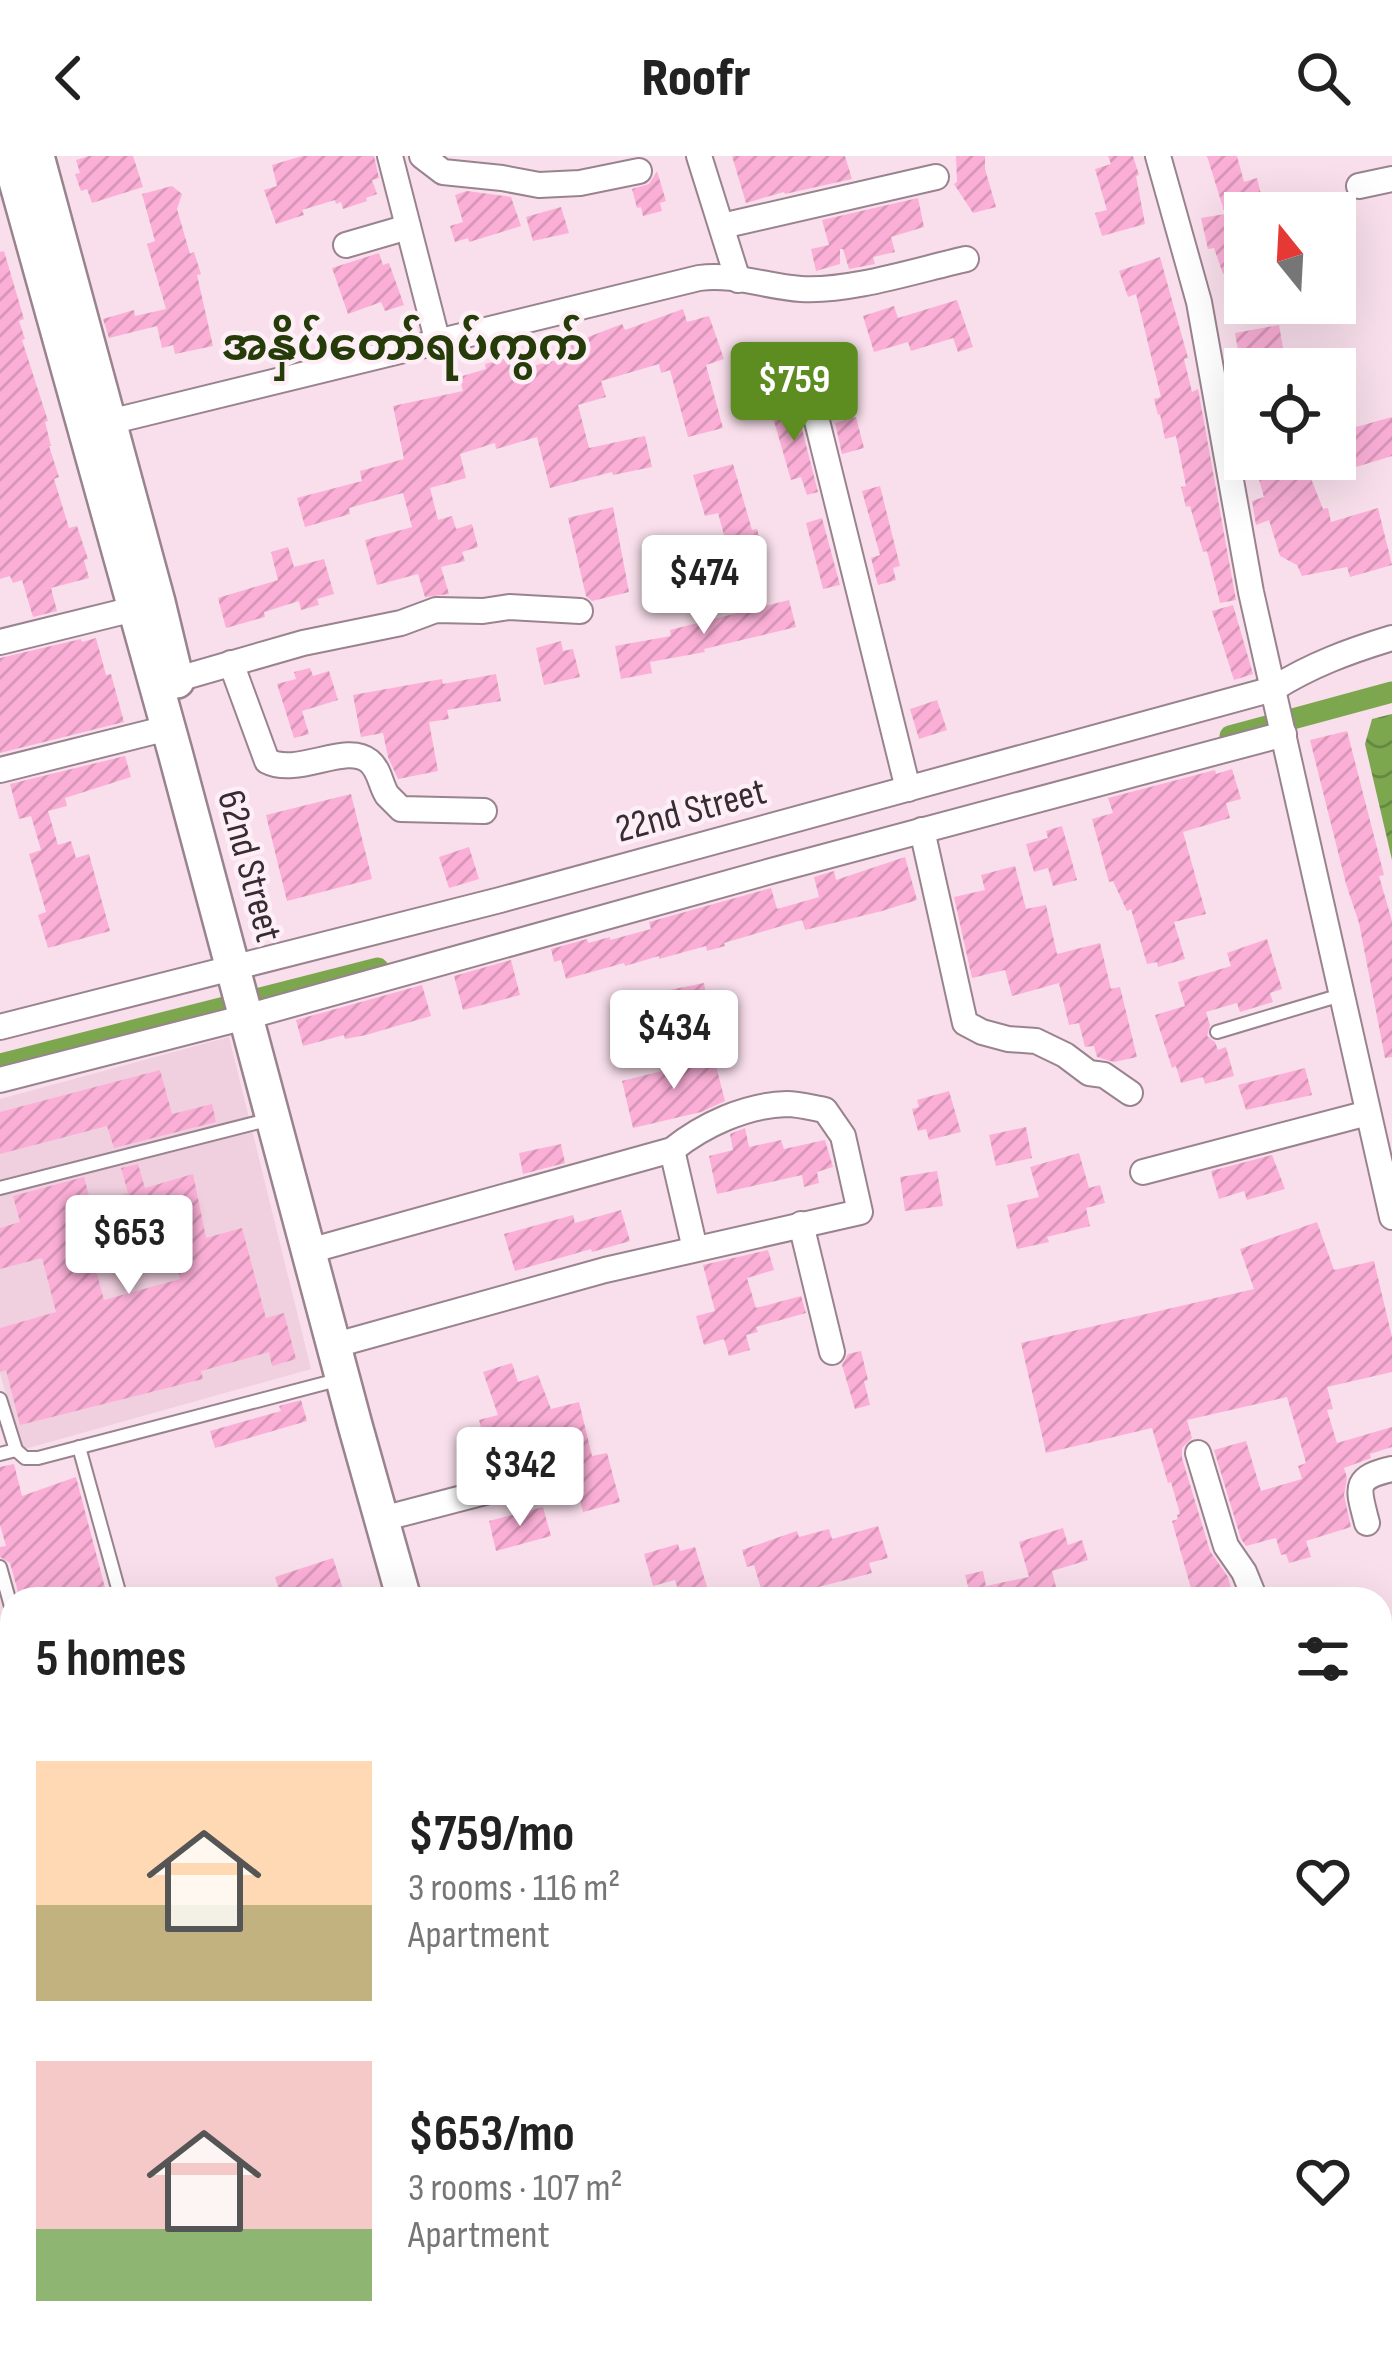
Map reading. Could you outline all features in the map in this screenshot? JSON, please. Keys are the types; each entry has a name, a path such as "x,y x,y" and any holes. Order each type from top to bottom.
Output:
{"main road":[{"name":"62nd Street","path":"9,156 51,261 96,426 134,609 166,682 317,1249 342,1378 401,1587"},
{"name":"62nd Street","path":"37,156 51,261"},
{"name":"62nd Street","path":"96,426 158,602 168,728 242,968"},
{"name":"62nd Street","path":"254,1011 272,1118 350,1341 418,1587"}],"street":[{"path":"390,156 438,343"},
{"path":"422,156 443,172 538,185 580,184 639,172"},
{"path":"699,156 738,280"},
{"path":"1158,156 1199,302 1241,543 1392,1217"},
{"path":"722,226 936,177"},
{"path":"1359,186 1392,179"},
{"path":"346,245 408,227"},
{"path":"96,426 699,278 831,289 966,259"},
{"path":"816,417 908,790"},
{"path":"0,641 134,609"},
{"path":"166,682 436,610 580,611"},
{"name":"22nd Street","path":"0,1028 1274,694 1303,670 1392,638"},
{"path":"231,663 267,761 280,768 364,756 400,808 484,811"},
{"path":"0,770 168,728"},
{"name":"22nd Street","path":"0,1080 1283,731"},
{"path":"922,830 965,1023 1008,1039 1036,1041 1130,1093"},
{"path":"317,1249 672,1150 690,1136 740,1113 788,1104 825,1110 842,1136 860,1212 605,1270 350,1341"},
{"path":"1143,1172 1368,1113"},
{"path":"672,1150 695,1249"},
{"path":"801,1224 832,1352"},
{"path":"1198,1453 1226,1546 1250,1587"},
{"path":"1367,1523 1360,1485 1368,1476 1392,1469"},
{"path":"397,1515 566,1471"}],"lane":[{"path":"1217,1032 1341,994"},
{"path":"0,1188 272,1118"},
{"path":"0,1399 16,1450 25,1458 38,1458 342,1378"},
{"path":"79,1447 118,1587"},
{"path":"0,1454 16,1450"}],"shaded area":[{"path":"229,1037 311,1369 21,1450 0,1373 0,1099"}],"water":[{"path":"1392,714 1392,860 1365,744 1372,719"}],"building":[{"path":"133,156 143,187 92,203 75,174 80,173 76,160"},
{"path":"302,156 374,156 379,178 372,180 377,194 343,209 335,200 276,224 264,190 277,186 272,165"},
{"path":"732,156 845,156 852,179 746,203"},
{"path":"956,156 985,156 996,207 973,213 954,184"},
{"path":"1108,156 1133,156 1145,224 1102,236 1095,213 1107,210 1095,169 1111,164"},
{"path":"1207,156 1237,156 1244,182 1257,178 1260,192 1224,192 1224,211"},
{"path":"657,171 666,201 660,203 662,211 643,216 632,189 649,184"},
{"path":"172,186 182,194 177,209 201,274 197,275 213,346 175,354 173,345 162,348 157,326 109,338 103,319 134,310 135,316 166,309 147,244 155,241 142,194"},
{"path":"467,191 511,197 521,226 455,242 450,226 463,222 455,195"},
{"path":"918,198 924,227 891,237 895,252 873,257 875,264 849,269 840,249 840,264 816,271 811,249 829,245 822,220"},
{"path":"561,207 569,233 533,241 526,217"},
{"path":"1224,214 1223,274 1214,248 1208,249 1201,218"},
{"path":"4,251 24,319 19,321 22,340 48,421 49,446 59,477 54,479 69,528 77,526 88,559 84,560 89,578 51,588 57,611 33,617 22,580 0,579 0,252"},
{"path":"379,253 383,265 389,263 404,305 385,311 381,302 348,314 332,268"},
{"path":"1160,257 1188,358 1184,359 1192,392 1198,389 1236,600 1220,603 1207,551 1203,552 1190,506 1186,507 1176,436 1165,439 1158,415 1154,399 1161,397 1136,294 1128,297 1119,271"},
{"path":"957,300 973,347 958,352 953,338 911,351 908,342 874,352 863,316 894,306 898,318"},
{"path":"683,309 687,322 709,316 724,359 706,365 723,428 688,437 670,370 661,373 659,364 601,381 606,397 578,405 589,448 645,436 652,467 550,488 537,437 460,454 466,478 430,488 438,520 452,516 456,529 472,524 478,547 462,552 465,561 441,567 449,594 425,597 418,574 377,585 365,540 412,527 403,493 305,527 297,498 362,481 360,471 404,459 393,406 463,391 459,377 486,369 485,364 528,352 532,366 566,358 560,339 581,333 583,339 622,324 625,330"},
{"path":"1279,325 1283,348 1238,348 1235,333"},
{"path":"799,400 818,492 807,495 801,477 791,480 770,407"},
{"path":"856,417 864,448 842,454 835,423"},
{"path":"1392,417 1392,456 1356,467 1356,427"},
{"path":"733,464 766,563 734,572 718,513 705,516 693,475"},
{"path":"1259,480 1312,480 1331,522 1378,508 1392,565 1350,577 1347,567 1302,576 1297,565 1280,556 1269,520 1256,525 1252,501 1264,497"},
{"path":"880,486 900,566 893,568 896,580 878,585 871,558 880,555 862,491"},
{"path":"613,507 629,592 592,601 586,596 568,518"},
{"path":"822,518 840,585 823,589 806,523"},
{"path":"288,547 294,567 324,559 334,594 317,599 319,605 301,610 299,601 226,628 218,598 278,580 271,552"},
{"path":"789,600 796,627 650,662 652,673 621,679 615,646 671,636 670,630"},
{"path":"1233,605 1253,674 1234,680 1212,611"},
{"path":"96,638 124,722 0,753 0,658"},
{"path":"561,641 563,651 573,649 580,677 544,685 536,648"},
{"path":"310,668 313,676 329,671 338,700 302,711 309,734 294,738 277,684 296,679 294,672"},
{"path":"496,674 501,701 447,710 449,719 429,722 438,771 398,779 383,733 361,737 353,695"},
{"path":"937,700 947,730 919,739 910,709"},
{"path":"1347,731 1392,921 1392,1057 1385,1058 1359,923 1310,740"},
{"path":"125,756 131,777 65,798 67,806 48,811 58,845 71,841 76,858 89,854 110,931 48,948 38,915 46,912 29,854 41,850 31,816 19,819 10,784"},
{"path":"1232,769 1241,799 1226,803 1230,818 1183,832 1206,914 1174,922 1185,959 1158,967 1157,962 1147,964 1131,909 1127,911 1113,881 1109,882 1092,819 1113,813 1108,798"},
{"path":"351,794 372,879 287,901 266,815"},
{"path":"1062,826 1077,880 1053,886 1048,868 1034,872 1026,844 1048,838 1046,831"},
{"path":"469,847 479,879 449,888 439,857"},
{"path":"905,857 917,900 882,911 805,930 802,920 707,951 706,946 566,979 561,960 554,962 551,949 651,929 649,922 771,888 777,909 819,897 814,877 834,871 836,880"},
{"path":"1015,866 1026,909 1046,905 1057,954 1100,943 1111,989 1120,987 1137,1057 1114,1062 1097,1057 1094,1046 1085,1047 1079,1023 1069,1025 1059,983 1012,996 1005,970 972,978 954,897 985,890 981,875"},
{"path":"1267,939 1282,989 1270,993 1273,1002 1240,1012 1237,1003 1206,1012 1207,1036 1218,1050 1226,1047 1234,1076 1205,1084 1203,1077 1181,1083 1155,1015 1185,1006 1178,982 1231,966 1227,953"},
{"path":"511,960 520,995 463,1010 454,976"},
{"path":"704,983 709,1012 650,1024 645,995"},
{"path":"422,985 431,1016 366,1035 345,1039 344,1035 303,1046 296,1020"},
{"path":"713,1054 725,1101 701,1112 633,1128 622,1081"},
{"path":"1305,1068 1312,1095 1246,1110 1238,1085"},
{"path":"160,1070 172,1114 212,1104 216,1122 114,1148 107,1126 0,1154 0,1112"},
{"path":"949,1091 961,1132 929,1140 926,1129 918,1131 912,1109 919,1107 917,1100"},
{"path":"1026,1127 1032,1158 996,1166 989,1135"},
{"path":"745,1128 749,1147 781,1140 784,1149 825,1140 833,1167 817,1172 819,1183 804,1187 802,1175 717,1194 709,1156 733,1150 730,1134"},
{"path":"561,1144 565,1163 523,1174 519,1153"},
{"path":"1079,1153 1089,1188 1100,1185 1105,1203 1086,1208 1090,1226 1017,1249 1007,1205 1039,1197 1030,1167"},
{"path":"1272,1155 1285,1189 1247,1200 1244,1191 1219,1199 1211,1171"},
{"path":"138,1164 145,1188 193,1174 206,1238 242,1228 266,1318 284,1313 296,1359 272,1366 269,1352 201,1371 203,1379 20,1425 6,1370 0,1372 0,1328 56,1312 42,1258 0,1269 0,1228 20,1222 13,1196 84,1177 91,1203 128,1193 121,1168","holes":["165,1224 180,1279 104,1300 89,1245"]},
{"path":"937,1171 943,1206 905,1211 900,1177"},
{"path":"621,1210 630,1241 515,1271 504,1234 573,1215 575,1223"},
{"path":"1317,1222 1334,1270 1374,1261 1392,1337 1392,1372 1327,1387 1333,1409 1327,1410 1337,1443 1392,1427 1392,1447 1344,1468 1351,1527 1306,1541 1311,1557 1289,1563 1276,1538 1246,1546 1241,1539 1214,1450 1246,1441 1261,1491 1302,1479 1298,1466 1306,1463 1287,1397 1187,1420 1192,1438 1182,1448 1182,1458 1210,1551 1231,1587 1191,1587 1172,1521 1180,1514 1152,1428 1046,1453 1021,1343 1254,1289 1240,1249"},
{"path":"768,1250 774,1270 747,1278 756,1308 801,1296 806,1313 756,1327 758,1332 746,1335 750,1350 729,1356 724,1339 704,1345 696,1316 715,1311 703,1265"},
{"path":"861,1351 870,1405 855,1409 842,1365 848,1354"},
{"path":"512,1363 518,1382 538,1375 551,1409 579,1402 592,1456 607,1453 620,1502 583,1512 576,1484 582,1466 567,1455 562,1436 517,1449 512,1431 484,1439 479,1420 498,1415 483,1372"},
{"path":"301,1400 307,1421 215,1448 210,1431 281,1411 279,1406"},
{"path":"14,1464 22,1496 76,1477 105,1587 17,1587 10,1563 0,1557 0,1547 6,1546 0,1525 0,1467"},
{"path":"543,1507 551,1536 496,1551 489,1521"},
{"path":"878,1526 888,1558 869,1563 872,1573 819,1587 760,1587 754,1565 747,1567 742,1550 797,1531 799,1537 829,1529 832,1539"},
{"path":"1063,1528 1068,1545 1082,1540 1088,1560 1052,1571 1056,1587 968,1587 965,1575 983,1571 986,1586 1029,1577 1019,1542"},
{"path":"678,1544 680,1551 695,1547 707,1587 677,1587 675,1580 653,1586 644,1554"},
{"path":"333,1558 342,1587 278,1587 275,1577"}],"waterway":[{"path":"1230,736 1392,692"},
{"path":"0,1064 378,968"}],"district":[{"name":"အနှိပ်တော်ရပ်ကွက်","path":"405,346"}]}
